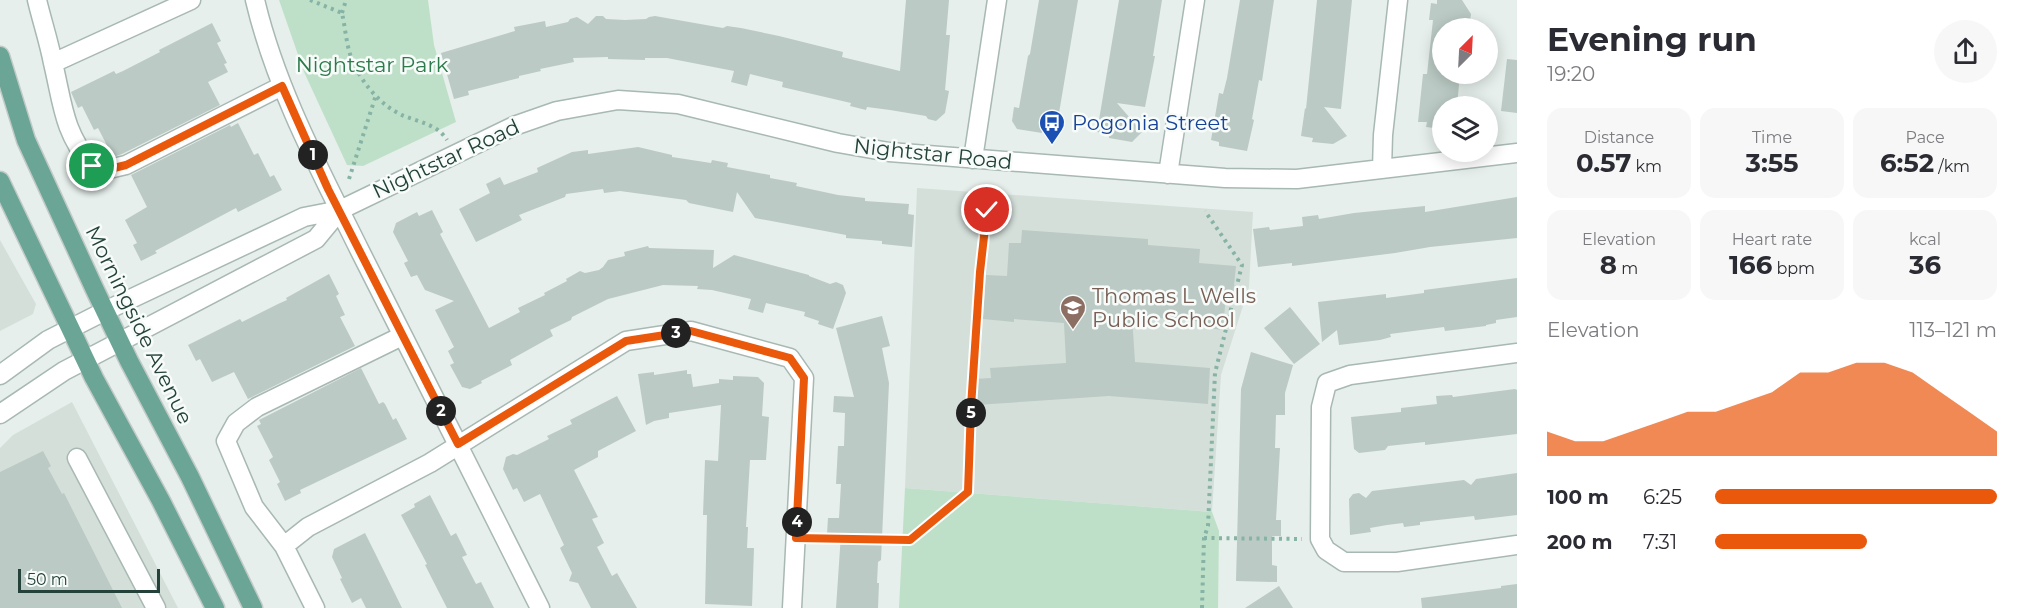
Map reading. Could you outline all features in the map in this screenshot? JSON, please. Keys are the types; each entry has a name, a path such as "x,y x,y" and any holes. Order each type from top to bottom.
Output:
{"main road":[{"name":"Morningside Avenue","path":"0,56 26,140 129,361 190,477 253,608"},
{"path":"0,181 86,360 215,608"}],"street":[{"path":"37,0 54,63 62,112 78,150 92,166 110,169 126,165 282,86"},
{"path":"54,63 191,0"},
{"path":"255,0 264,38 282,86 339,210 540,608"},
{"path":"973,159 997,0"},
{"path":"1168,174 1195,0"},
{"path":"1382,169 1383,135 1398,0"},
{"name":"Nightstar Road","path":"0,375 48,340 304,217 339,210 514,126 557,111 618,100 678,104 838,143 889,152 1225,178 1297,179 1517,153"},
{"name":"Nightstar Road","path":"0,414 64,371 316,239 339,210"},
{"path":"284,546 308,527 430,463 626,341 691,331 790,358 804,378 792,608"},
{"path":"315,608 284,546 254,507 226,441 236,423 257,407 402,336"},
{"path":"1517,353 1350,375 1327,384 1321,407 1320,539 1326,550 1344,562 1397,562 1517,545"},
{"path":"77,458 156,608"}],"path":[{"path":"310,0 342,13"},
{"path":"346,0 342,13 353,63 360,76 398,113 441,130 455,154"},
{"path":"349,179 376,94"},
{"path":"796,538 910,540 968,492 980,272 987,210"},
{"path":"1202,608 1204,538 1208,526 1215,373 1242,265 1205,211"},
{"path":"1204,538 1320,539"}],"shaded area":[{"name":"Thomas L Wells Public School","path":"917,188 1253,212 1249,287 1221,375 1212,512 905,488"},
{"path":"0,240 36,304 33,314 0,331"},
{"path":"72,402 178,608 0,608 0,448 13,435"}],"green space":[{"name":"Nightstar Park","path":"279,0 428,0 434,45 456,122 363,166 347,165 304,72"},
{"path":"905,488 1212,512 1219,531 1218,608 899,608"}],"building":[{"path":"906,0 949,0 946,35 950,35 945,90 949,91 945,113 936,121 926,116 867,107 866,110 850,106 851,103 782,87 783,82 750,74 747,86 731,82 734,71 667,58 645,58 645,60 608,59 608,57 573,58 574,62 540,69 541,71 519,76 519,78 468,91 469,95 454,99 441,53 515,31 514,27 545,21 546,27 568,22 577,17 588,24 596,16 625,20 655,16 723,28 727,26 741,28 779,36 843,52 842,57 900,71"},
{"path":"1039,0 1078,0 1056,131 1043,129 1042,133 1017,129 1012,121 1014,107 1019,108"},
{"path":"1119,0 1162,0 1153,56 1155,56 1145,107 1117,103 1142,132 1132,142 1109,138 1109,134 1097,132"},
{"path":"1240,0 1274,0 1262,81 1259,80 1247,151 1219,146 1219,142 1211,140 1219,93 1223,94 1227,78"},
{"path":"1317,0 1352,0 1341,109 1324,107 1347,136 1333,144 1312,142 1313,138 1301,136 1306,109"},
{"path":"1437,0 1462,0 1471,14 1470,18 1432,18 1429,20 1431,3 1437,4"},
{"path":"212,23 221,41 217,43 227,63 224,64 228,72 208,82 220,105 113,157 98,128 94,130 82,106 78,108 71,92 114,71 116,74 123,71"},
{"path":"1432,29 1432,84 1459,84 1458,96 1432,96 1432,128 1426,127 1427,122 1418,122 1423,74 1427,74"},
{"path":"1507,59 1517,60 1517,113 1501,111"},
{"path":"238,123 254,155 258,153 270,177 274,175 282,190 238,212 236,208 155,251 157,253 141,261 133,245 137,243 125,220 147,207 131,175"},
{"path":"638,147 672,155 672,157 711,163 712,160 728,163 727,167 770,175 770,178 797,183 796,186 865,198 865,201 909,204 908,214 914,215 912,247 882,244 882,241 846,238 846,235 755,218 737,192 733,212 689,203 686,200 620,191 604,193 603,189 566,194 565,197 519,215 522,220 476,242 459,209 490,193 486,184 500,177 504,185 538,172 537,168 572,152 588,150 588,154"},
{"path":"1517,197 1517,238 1430,247 1292,266 1292,263 1258,267 1253,229 1269,227 1270,230 1303,226 1302,217 1318,215 1319,219 1425,206 1425,212"},
{"path":"432,210 443,232 440,234 489,328 520,312 518,308 545,295 544,293 580,271 585,273 599,270 608,260 625,256 624,252 648,246 649,248 714,250 713,268 734,255 809,275 830,284 836,282 843,285 846,293 833,329 804,316 805,312 766,303 763,313 748,309 751,299 697,289 698,286 663,285 608,299 550,330 553,336 510,360 512,365 470,389 462,387 450,365 454,363 448,351 454,347 435,310 454,301 425,290 417,275 411,277 404,263 408,261 393,232 396,223 417,212 419,216"},
{"path":"1022,230 1148,239 1148,245 1200,249 1199,263 1236,266 1233,295 1226,294 1223,330 1207,328 1207,322 1132,316 1135,362 1210,368 1208,404 1109,396 976,405 974,379 991,378 990,368 1066,363 1064,323 983,319 986,275 1007,276 1009,243 1021,243"},
{"path":"329,274 339,294 336,296 345,315 340,317 355,346 248,399 234,372 212,382 200,359 196,361 188,345 240,319 242,322 287,300 286,298"},
{"path":"1517,278 1517,317 1496,320 1496,323 1486,326 1445,331 1444,327 1390,334 1391,337 1380,340 1339,345 1337,330 1322,342 1318,302 1386,294 1386,298 1424,293 1424,290"},
{"path":"1290,307 1320,344 1294,364 1264,328"},
{"path":"882,316 890,346 882,348 889,383 881,560 878,562 878,608 836,608 841,534 827,534 828,518 839,518 841,484 836,484 838,446 844,446 845,413 833,412 834,396 854,397 836,328"},
{"path":"1251,352 1293,365 1285,393 1285,415 1276,415 1275,448 1280,448 1276,520 1281,520 1281,536 1272,536 1272,565 1277,566 1277,582 1236,581 1241,389"},
{"path":"361,368 379,404 383,402 385,404 393,420 396,418 407,439 300,490 301,493 285,501 277,484 280,482 269,460 273,457 257,426 261,424 259,420"},
{"path":"687,370 687,374 691,374 693,387 719,383 719,379 733,380 733,376 758,377 764,383 762,416 769,417 766,460 750,460 746,527 748,527 747,548 754,548 752,606 705,604 707,515 703,515 705,460 718,461 721,405 669,413 669,418 646,425 638,374 654,372 654,375"},
{"path":"1517,390 1517,434 1425,445 1425,442 1388,446 1385,450 1359,453 1354,449 1351,417 1401,412 1401,408 1437,404 1436,396 1452,395 1453,397"},
{"path":"617,396 636,431 598,451 598,457 574,470 598,517 592,519 604,543 597,547 612,576 617,573 637,608 591,608 578,583 569,581 572,573 560,548 564,545 540,494 524,502 517,488 513,490 503,469 506,457 517,455 549,439 547,436 572,424 570,420"},
{"path":"43,451 51,466 48,468 62,494 64,493 122,608 0,608 0,472"},
{"path":"1517,473 1517,515 1475,520 1474,516 1420,522 1420,525 1404,527 1403,523 1370,528 1371,532 1350,535 1349,499 1353,494 1359,493 1366,498 1372,491 1464,480 1471,485 1476,479"},
{"path":"430,495 451,536 456,533 467,555 462,557 476,584 481,582 494,608 447,608 401,515"},
{"path":"365,533 402,608 366,608 361,598 352,603 340,579 342,578 332,557 334,549"},
{"path":"1517,584 1517,608 1422,608 1421,598"},
{"path":"1279,586 1293,608 1245,608"}],"place":[{"name":"Pogonia Street","path":"1052,146"},
{"name":"Thomas L Wells Public School","path":"1073,331"}],"route":[{"path":"92,166 110,169 126,165 282,86 328,189 458,444 626,341 691,331 770,351 790,358 804,378 796,538 910,540 968,492 980,272 987,210"}]}
